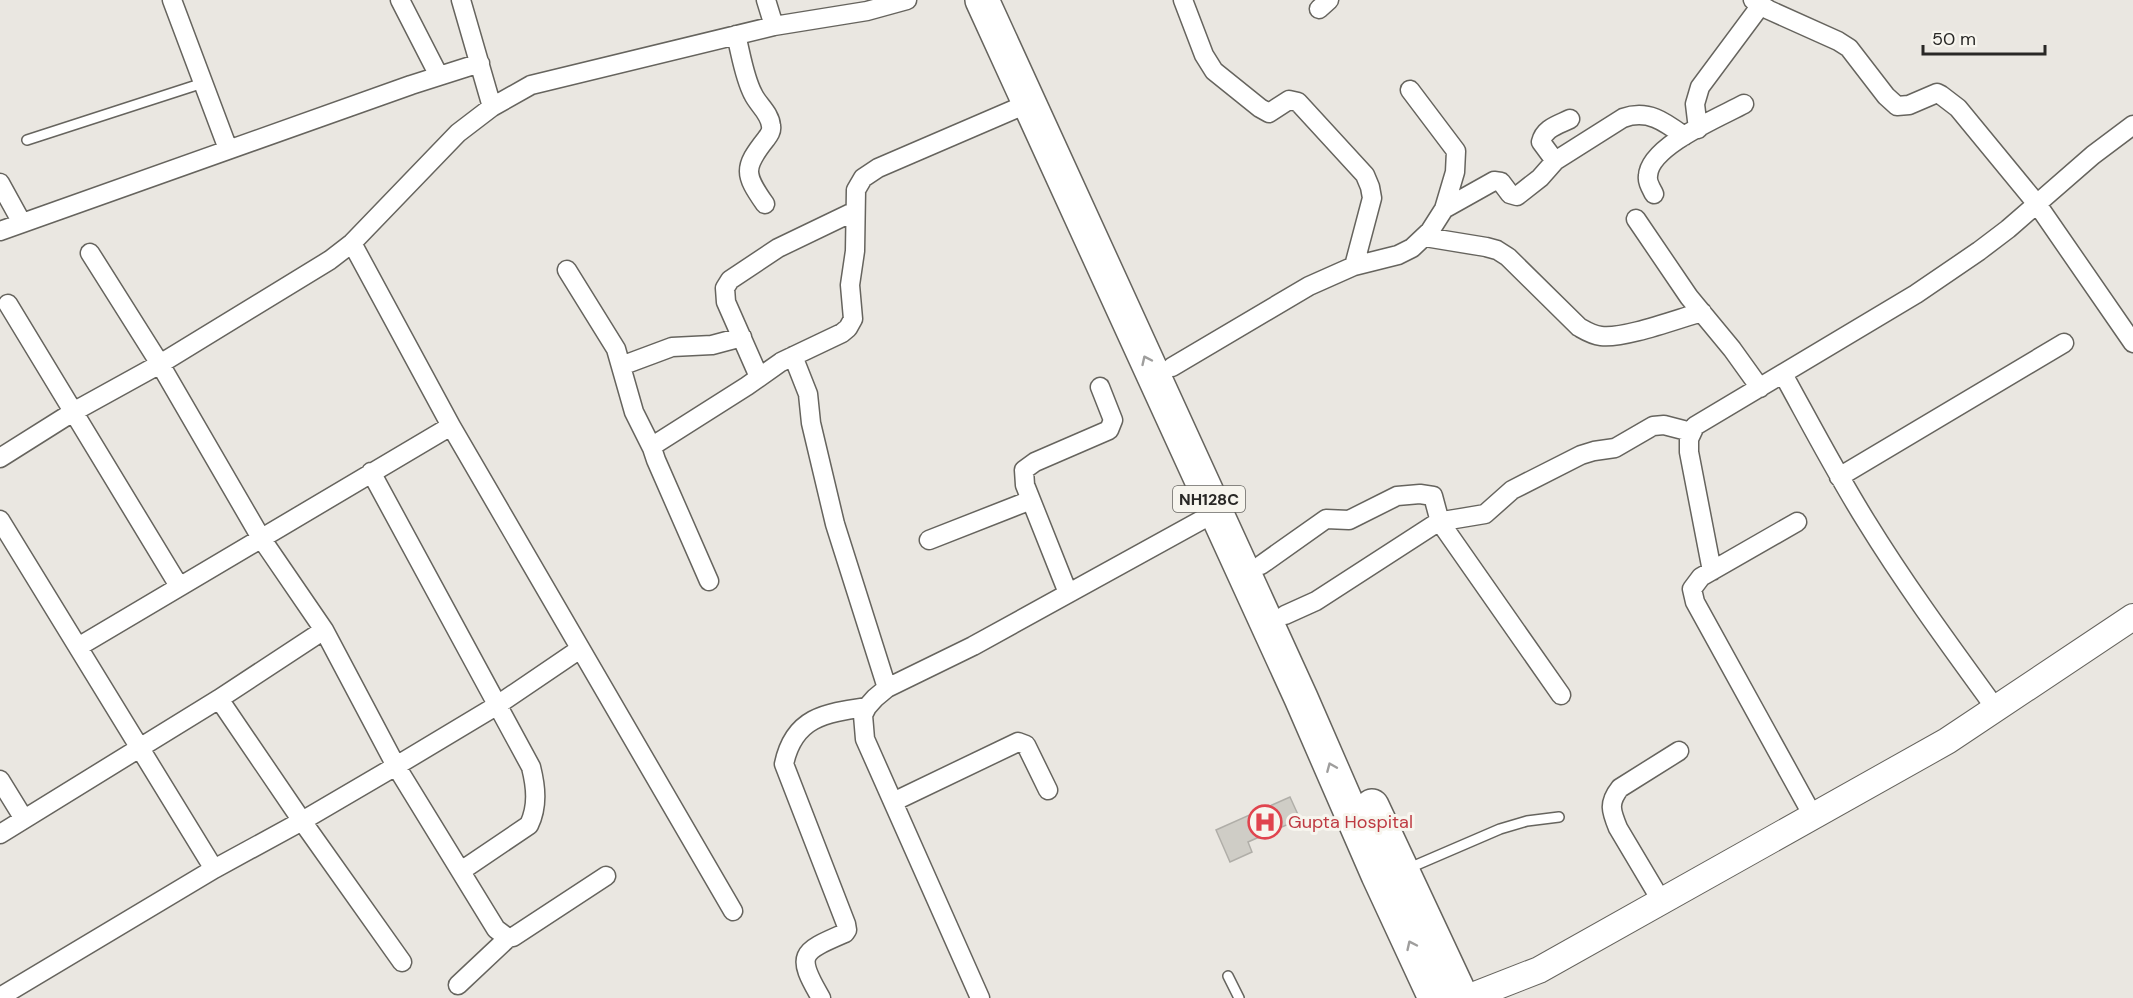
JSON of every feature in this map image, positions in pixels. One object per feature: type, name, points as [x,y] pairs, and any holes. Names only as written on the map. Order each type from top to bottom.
[{"type":"highway","name":"NH128C","points":[[982,0],[1301,698],[1378,875],[1454,997]]},
{"type":"highway","name":"NH128C","points":[[1003,0],[1402,871],[1454,997]]},
{"type":"street","points":[[172,0],[228,149]]},
{"type":"street","points":[[400,0],[440,76]]},
{"type":"street","points":[[461,0],[492,106]]},
{"type":"street","points":[[766,0],[774,26]]},
{"type":"street","points":[[0,458],[330,260],[352,243],[458,133],[492,106],[531,86],[774,26],[867,11],[906,0]]},
{"type":"street","points":[[1183,0],[1204,55],[1219,76],[1269,113],[1289,100],[1298,102],[1365,175],[1372,198],[1354,266]]},
{"type":"street","points":[[1691,133],[1700,87],[1757,2],[1849,48],[1886,96],[1897,106],[1910,105],[1937,93],[1958,108],[2037,204],[2133,343]]},
{"type":"street","points":[[736,35],[751,92],[768,115],[772,127],[755,153],[748,173],[751,185],[765,204]]},
{"type":"street","points":[[0,231],[228,149],[480,63]]},
{"type":"street","points":[[1172,367],[1280,301],[1354,266],[1398,255],[1412,248],[1425,237],[1443,209],[1455,172],[1456,151],[1410,90]]},
{"type":"street","points":[[652,448],[657,441],[759,377],[793,356],[842,333],[852,323],[850,285],[855,251],[858,183],[869,174],[1029,103]]},
{"type":"street","points":[[1654,194],[1647,178],[1649,169],[1662,150],[1744,104]]},
{"type":"street","points":[[1443,209],[1494,181],[1501,182],[1510,194],[1517,196],[1540,178],[1555,160],[1623,118],[1632,115],[1653,116],[1691,133]]},
{"type":"street","points":[[1555,160],[1541,139],[1548,130],[1570,119]]},
{"type":"street","points":[[1712,572],[1689,452],[1691,432],[1700,423],[1925,288],[1978,251],[2133,125]]},
{"type":"street","points":[[0,183],[22,223]]},
{"type":"street","points":[[759,377],[726,302],[725,288],[730,280],[787,243],[855,211]]},
{"type":"street","points":[[1636,219],[1670,271],[1760,388]]},
{"type":"street","points":[[1425,237],[1497,250],[1508,257],[1579,327],[1590,334],[1608,337],[1626,334],[1702,312]]},
{"type":"street","points":[[352,243],[451,426],[733,911]]},
{"type":"street","points":[[90,253],[160,364],[261,538],[324,630],[396,766],[496,929],[508,938]]},
{"type":"street","points":[[567,270],[613,343],[634,411],[709,581]]},
{"type":"street","points":[[8,304],[179,586]]},
{"type":"street","points":[[621,366],[672,347],[696,347],[742,337]]},
{"type":"street","points":[[1839,477],[2064,343]]},
{"type":"street","points":[[793,356],[808,394],[811,423],[835,524],[887,688]]},
{"type":"street","points":[[1783,374],[1839,477],[1902,578],[1996,709]]},
{"type":"street","points":[[1068,593],[1023,475],[1027,467],[1109,430],[1113,420],[1100,387]]},
{"type":"street","points":[[1285,615],[1316,601],[1440,522],[1485,514],[1512,490],[1581,455],[1616,448],[1653,426],[1664,425],[1691,432]]},
{"type":"street","points":[[78,647],[451,426]]},
{"type":"street","points":[[371,472],[531,767],[535,784],[534,815],[529,825],[461,871]]},
{"type":"street","points":[[1261,565],[1326,519],[1349,520],[1397,496],[1420,494],[1433,496],[1440,522],[1561,695]]},
{"type":"street","points":[[929,540],[1031,500]]},
{"type":"street","points":[[980,998],[864,739],[863,715],[867,707],[887,688],[973,646],[1216,512]]},
{"type":"street","points":[[0,520],[214,868]]},
{"type":"street","points":[[1797,522],[1701,577],[1692,589],[1695,602],[1814,816]]},
{"type":"street","points":[[1503,998],[1539,970],[1947,741],[2133,617]]},
{"type":"street","points":[[0,834],[219,699],[324,630]]},
{"type":"street","points":[[0,997],[214,868],[302,821],[496,706],[580,649]]},
{"type":"street","points":[[219,699],[402,962]]},
{"type":"street","points":[[820,998],[804,967],[805,958],[814,947],[847,930],[784,764],[792,739],[812,720],[834,712],[867,707]]},
{"type":"street","points":[[893,802],[1018,742],[1026,745],[1048,790]]},
{"type":"street","points":[[1662,902],[1618,828],[1611,805],[1613,797],[1620,788],[1679,751]]},
{"type":"street","points":[[0,780],[24,819]]},
{"type":"street","points":[[458,985],[508,938],[513,937],[606,876]]},
{"type":"street","points":[[1454,997],[1539,970]]},
{"type":"lane","points":[[27,140],[203,82]]},
{"type":"lane","points":[[1402,871],[1500,829],[1527,821],[1559,818]]},
{"type":"lane","points":[[1228,976],[1239,998]]},
{"type":"building","points":[[1290,797],[1300,819],[1248,842],[1252,852],[1230,862],[1216,830]]},
{"type":"place","name":"Gupta Hospital","points":[[1265,822]]}]
